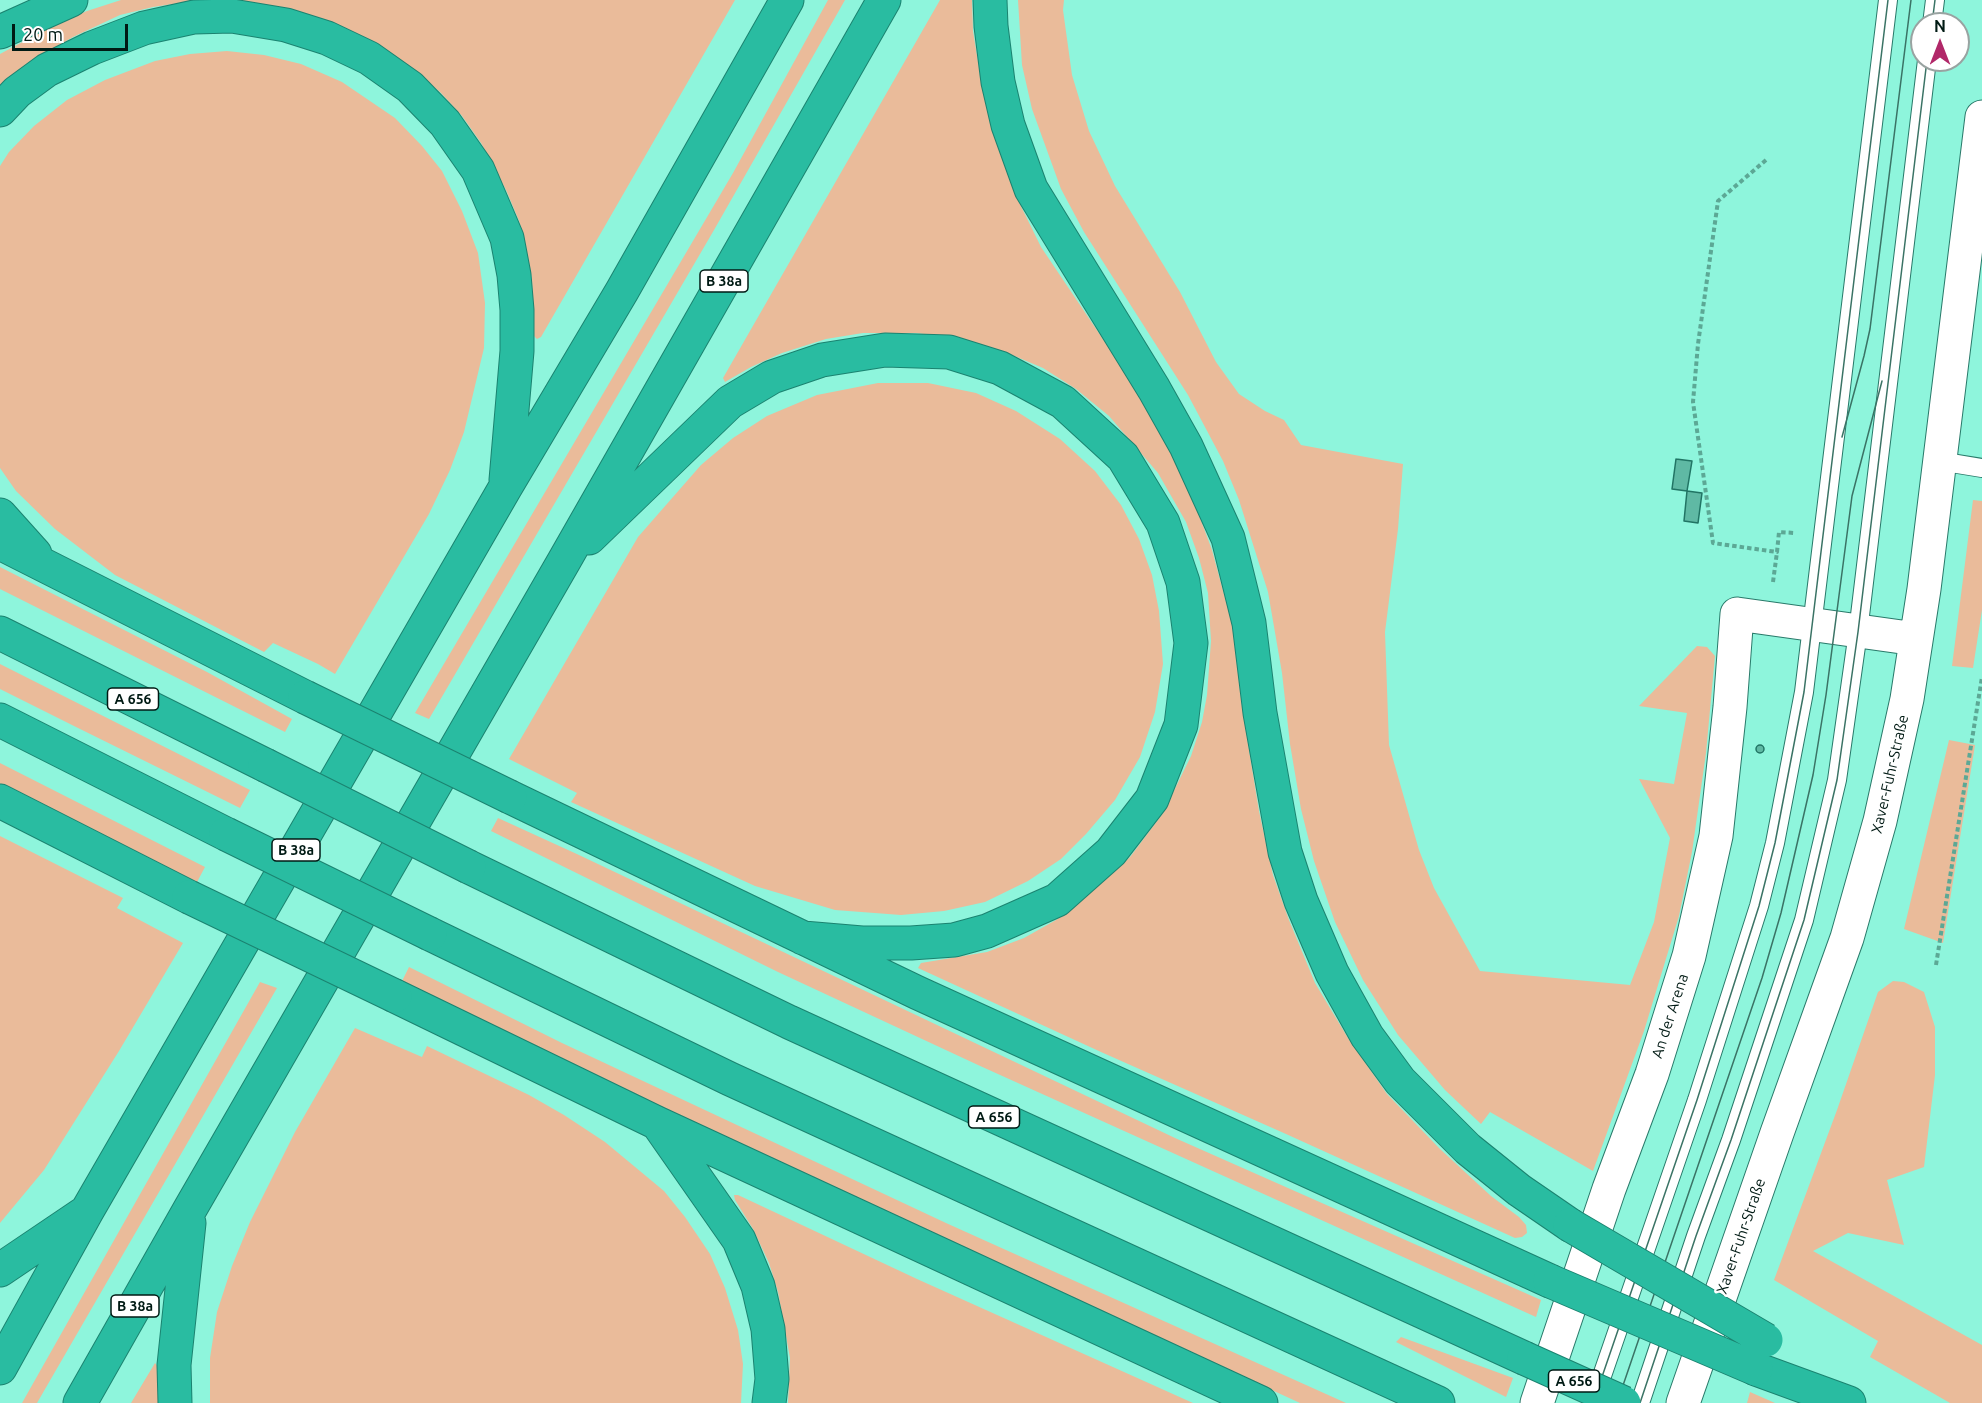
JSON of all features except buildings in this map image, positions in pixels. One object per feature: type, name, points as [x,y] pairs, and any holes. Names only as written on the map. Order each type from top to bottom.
[{"type":"highway","points":[[0,32],[71,0]]},
{"type":"highway","name":"B 38a","points":[[0,1368],[87,1211],[505,488],[622,291],[787,0]]},
{"type":"highway","name":"B 38a","points":[[80,1403],[884,0]]},
{"type":"highway","points":[[990,0],[998,82],[1008,124],[1031,189],[1154,389],[1186,446],[1228,538],[1249,623],[1260,712],[1285,852],[1301,901],[1332,973],[1367,1036],[1400,1081],[1468,1149],[1519,1190],[1761,1354],[1845,1401]]},
{"type":"highway","points":[[0,110],[17,93],[47,70],[92,48],[144,28],[194,17],[232,16],[286,25],[327,38],[369,58],[410,87],[445,123],[478,170],[507,238],[515,287],[517,351],[505,488]]},
{"type":"highway","points":[[564,561],[730,402],[772,376],[822,360],[885,350],[949,352],[1000,368],[1064,402],[1123,457],[1163,523],[1183,582],[1191,643],[1181,725],[1152,798],[1111,852],[1057,900],[987,931],[954,940],[910,944],[862,944],[803,938]]},
{"type":"highway","points":[[0,515],[48,569]]},
{"type":"highway","points":[[0,543],[305,697],[918,993],[1550,1281],[1761,1354]]},
{"type":"highway","name":"A 656","points":[[0,633],[469,867],[789,1022],[1624,1403]]},
{"type":"highway","points":[[0,720],[226,834],[730,1079],[1438,1403]]},
{"type":"highway","points":[[0,801],[189,897],[657,1123],[1261,1403]]},
{"type":"highway","points":[[657,1123],[739,1240],[758,1286],[768,1329],[772,1380],[769,1403]]},
{"type":"highway","points":[[175,1403],[174,1365],[190,1209]]},
{"type":"highway","points":[[0,1270],[87,1211]]},
{"type":"street","name":"Xaver-Fuhr-Straße","points":[[1683,1403],[1847,938],[1880,821],[1907,699],[1916,639],[1982,117]]},
{"type":"street","name":"An der Arena","points":[[1537,1403],[1609,1189],[1652,1074],[1689,956],[1716,836],[1737,614],[1812,625]]},
{"type":"street","points":[[1812,625],[1916,639]]},
{"type":"lane","points":[[1593,1403],[1697,1100],[1759,906],[1775,843],[1804,692],[1888,0]]},
{"type":"lane","points":[[1640,1403],[1804,920],[1837,780],[1858,632],[1927,72]]},
{"type":"lane","points":[[1940,461],[1982,468]]},
{"type":"path","points":[[1766,160],[1718,201],[1698,345],[1693,402],[1700,463],[1713,543],[1777,552],[1779,532],[1807,534],[1822,539]]},
{"type":"path","points":[[1936,965],[1982,677]]},
{"type":"shaded area","points":[[121,0],[735,0],[541,337],[537,339],[534,336],[532,279],[526,248],[519,221],[506,190],[481,143],[462,116],[440,92],[414,71],[193,1],[120,15],[73,37],[31,62],[0,86],[0,54],[52,26]]},
{"type":"shaded area","points":[[828,0],[845,0],[429,719],[415,713],[733,173]]},
{"type":"shaded area","points":[[940,0],[972,0],[973,31],[980,74],[1002,157],[1016,196],[1041,247],[1115,357],[1162,434],[1196,507],[1212,550],[1232,624],[1242,707],[1259,811],[1273,875],[1315,983],[1348,1038],[1387,1094],[1440,1149],[1491,1196],[1519,1217],[1526,1225],[1527,1233],[1522,1237],[1515,1238],[918,968],[921,963],[987,952],[1024,938],[1056,920],[1130,857],[1163,813],[1191,756],[1202,722],[1207,695],[1211,641],[1208,593],[1199,558],[1186,522],[1158,473],[1109,416],[1076,389],[1043,368],[1005,352],[960,338],[915,333],[863,333],[826,339],[782,353],[725,382],[723,378]]},
{"type":"shaded area","points":[[1018,0],[1064,0],[1063,10],[1072,75],[1089,131],[1115,186],[1180,292],[1216,362],[1239,394],[1284,420],[1301,445],[1403,464],[1398,529],[1385,632],[1389,745],[1419,850],[1434,888],[1480,971],[1630,985],[1654,922],[1670,838],[1639,779],[1674,784],[1687,713],[1639,706],[1697,646],[1707,647],[1715,656],[1706,753],[1692,852],[1679,916],[1644,1031],[1593,1171],[1490,1112],[1481,1124],[1445,1090],[1398,1035],[1363,980],[1335,922],[1314,861],[1301,809],[1268,592],[1239,500],[1223,461],[1188,395],[1084,232],[1061,189],[1032,109],[1022,65]]},
{"type":"shaded area","points":[[227,51],[264,55],[301,64],[342,82],[395,118],[442,171],[462,211],[478,253],[485,303],[484,348],[464,432],[450,470],[429,514],[335,674],[273,643],[264,652],[115,575],[55,529],[16,491],[0,468],[0,166],[9,152],[34,126],[67,100],[105,80],[155,61],[190,54]]},
{"type":"shaded area","points":[[878,383],[928,383],[976,393],[1016,411],[1060,439],[1095,471],[1121,505],[1139,539],[1152,575],[1159,611],[1163,664],[1155,712],[1140,757],[1115,800],[1061,859],[1028,881],[985,902],[944,911],[901,915],[835,910],[755,886],[571,802],[577,793],[509,759],[638,537],[701,465],[733,438],[767,416],[817,395]]},
{"type":"shaded area","points":[[1973,500],[1982,501],[1982,610],[1973,668],[1952,666]]},
{"type":"shaded area","points":[[0,567],[207,672],[292,719],[285,732],[0,589]]},
{"type":"shaded area","points":[[0,664],[250,790],[240,808],[0,689]]},
{"type":"shaded area","points":[[1949,740],[1975,745],[1943,943],[1904,929]]},
{"type":"shaded area","points":[[0,763],[205,867],[196,884],[0,787]]},
{"type":"shaded area","points":[[498,818],[1175,1138],[1541,1300],[1536,1317],[778,972],[491,831]]},
{"type":"shaded area","points":[[0,836],[123,898],[117,908],[183,943],[119,1051],[44,1170],[0,1223]]},
{"type":"shaded area","points":[[409,967],[562,1043],[946,1223],[1346,1403],[1300,1403],[669,1113],[402,981]]},
{"type":"shaded area","points":[[1893,981],[1904,982],[1924,992],[1935,1027],[1935,1075],[1924,1167],[1887,1180],[1904,1245],[1848,1233],[1813,1251],[1982,1345],[1982,1403],[1950,1403],[1870,1357],[1878,1341],[1774,1280],[1878,992]]},
{"type":"shaded area","points":[[260,982],[277,988],[37,1403],[22,1403]]},
{"type":"shaded area","points":[[355,1028],[422,1057],[427,1046],[529,1095],[605,1142],[664,1191],[710,1254],[725,1288],[738,1330],[743,1364],[741,1403],[210,1403],[210,1358],[217,1312],[232,1266],[250,1222],[295,1132]]},
{"type":"shaded area","points":[[734,1195],[1193,1403],[788,1403],[790,1358],[778,1292],[769,1263]]},
{"type":"shaded area","points":[[1401,1337],[1513,1378],[1506,1397],[1396,1342]]},
{"type":"shaded area","points":[[155,1363],[158,1367],[159,1403],[131,1403]]},
{"type":"shaded area","points":[[1750,1392],[1775,1403],[1747,1403]]},
{"type":"tram line","points":[[1593,1403],[1697,1100],[1759,906],[1775,843],[1804,692],[1888,0]]},
{"type":"tram line","points":[[1842,437],[1870,329],[1911,0]]},
{"type":"tram line","points":[[1934,12],[1935,0]]},
{"type":"tram line","points":[[1640,1403],[1804,920],[1837,780],[1858,632],[1926,72]]},
{"type":"tram line","points":[[1617,1403],[1762,978],[1781,913],[1813,775],[1852,496],[1882,381]]}]
